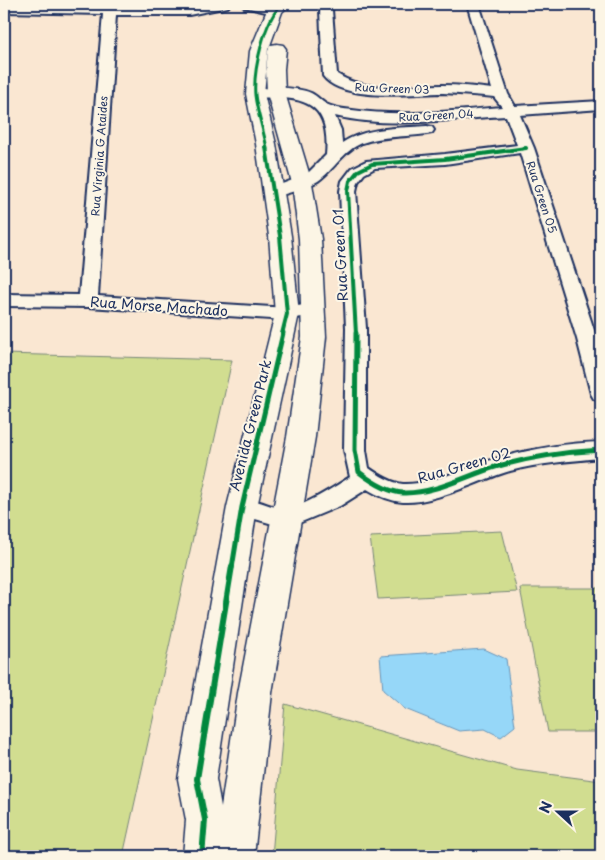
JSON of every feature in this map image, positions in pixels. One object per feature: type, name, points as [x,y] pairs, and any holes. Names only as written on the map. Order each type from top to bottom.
[{"type":"street","points":[[4,8],[189,11],[224,4]]},
{"type":"street","points":[[248,4],[286,6]]},
{"type":"street","name":"Rua Green 03","points":[[330,4],[326,10],[330,76],[337,83],[364,89],[444,90],[501,94]]},
{"type":"street","name":"Rua Green 05","points":[[473,4],[501,94],[513,116],[526,148],[587,339],[601,394]]},
{"type":"street","name":"Avenida Green Park","points":[[202,856],[205,820],[197,779],[242,507],[287,314],[280,236],[266,144],[265,94],[259,51],[286,6]]},
{"type":"street","name":"Rua Virginia G Ataides","points":[[88,301],[110,11]]},
{"type":"street","name":"Avenida Green Park","points":[[234,856],[255,693],[301,437],[314,337],[310,239],[302,183],[265,94]]},
{"type":"street","name":"Rua Green 04","points":[[265,94],[304,96],[321,106],[366,116],[406,118],[601,115]]},
{"type":"street","name":"Rua Green 04","points":[[272,193],[312,178],[334,156],[356,140],[513,116],[601,105]]},
{"type":"street","points":[[321,106],[334,126],[336,136],[334,156]]},
{"type":"street","points":[[382,117],[382,135]]},
{"type":"street","name":"Rua Green 01","points":[[366,478],[359,472],[355,450],[356,328],[348,191],[350,181],[358,171],[372,164],[444,159],[526,148]]},
{"type":"street","name":"Rua Morse Machado","points":[[4,300],[88,301],[287,314],[314,309]]},
{"type":"street","name":"Rua Green 02","points":[[366,478],[376,485],[403,493],[429,489],[497,466],[561,452],[601,450]]},
{"type":"street","points":[[242,507],[286,519],[332,500],[366,478]]},
{"type":"green space","points":[[4,354],[232,360],[123,856],[4,856]]},
{"type":"green space","points":[[502,531],[517,592],[378,599],[370,537]]},
{"type":"green space","points":[[520,588],[601,588],[601,732],[548,732]]},
{"type":"green space","points":[[285,704],[517,770],[601,781],[601,856],[272,856]]},
{"type":"water","points":[[484,649],[506,659],[515,726],[501,737],[485,729],[459,731],[405,709],[383,690],[380,656]]},
{"type":"cycle path","points":[[202,856],[205,820],[197,779],[242,507],[287,314],[280,236],[266,144],[255,94],[259,51],[275,10],[282,4]]},
{"type":"cycle path","points":[[526,148],[445,159],[372,164],[358,171],[350,181],[348,191],[356,328],[355,450],[359,472],[374,483],[403,493],[437,487],[486,470],[535,457],[601,450]]}]
